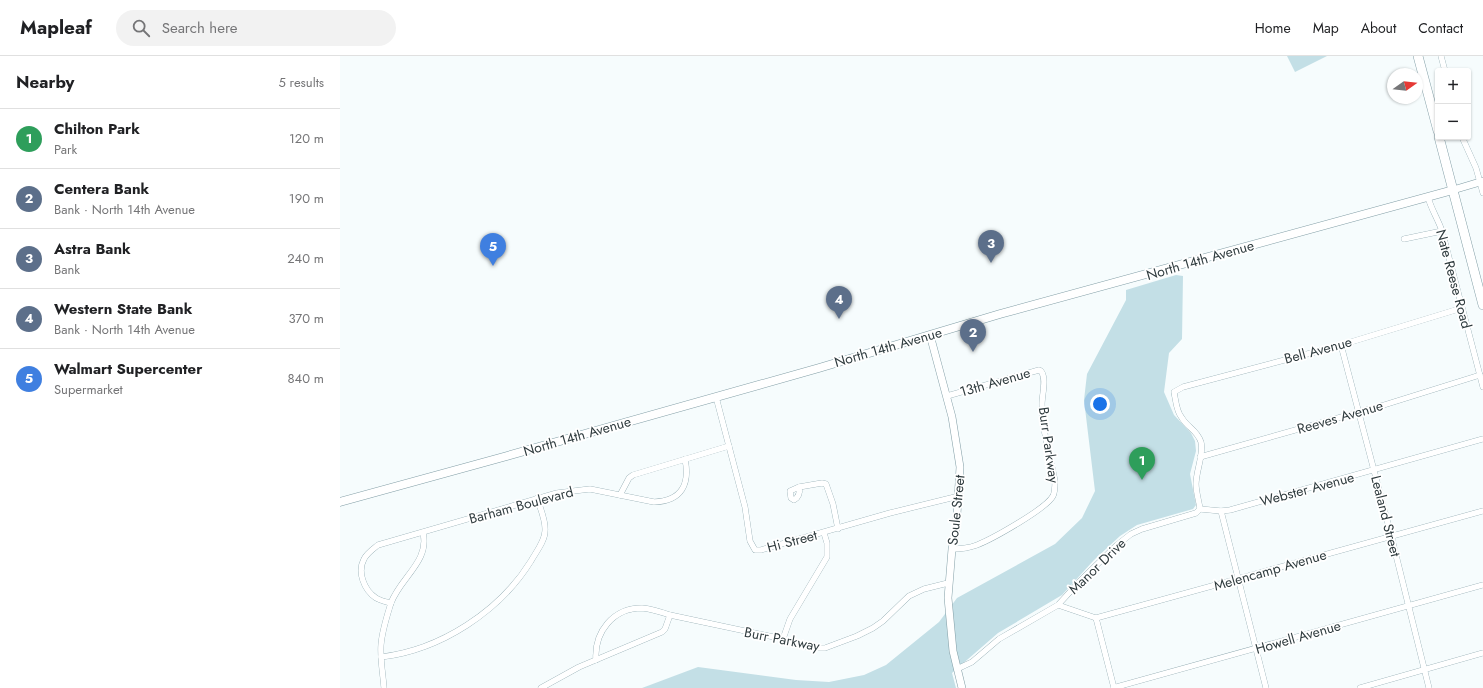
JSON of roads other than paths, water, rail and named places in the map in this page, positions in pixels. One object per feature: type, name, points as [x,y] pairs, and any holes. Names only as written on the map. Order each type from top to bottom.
[{"type":"highway","points":[[1418,56],[1435,121]]},
{"type":"highway","points":[[1441,140],[1483,305]]},
{"type":"main road","name":"North 14th Avenue","points":[[340,502],[507,456],[1000,314],[1453,190]]},
{"type":"street","points":[[1441,56],[1444,68]]},
{"type":"street","points":[[1463,140],[1482,182],[1483,193]]},
{"type":"street","name":"North 14th Avenue","points":[[1453,190],[1482,182]]},
{"type":"street","name":"Nate Reese Road","points":[[1428,197],[1430,208],[1442,231],[1483,387]]},
{"type":"street","points":[[1404,239],[1442,231]]},
{"type":"street","name":"Bell Avenue","points":[[1200,456],[1202,452],[1201,444],[1197,433],[1182,419],[1177,409],[1174,392],[1183,387],[1341,345],[1462,308]]},
{"type":"street","name":"Soule Street","points":[[930,335],[947,396],[960,467],[956,530],[948,583],[950,627],[953,651],[962,688]]},
{"type":"street","name":"Lealand Street","points":[[1341,345],[1391,535],[1429,688]]},
{"type":"street","name":"13th Avenue","points":[[947,396],[1039,370],[1043,372]]},
{"type":"street","name":"Burr Parkway","points":[[952,549],[975,546],[996,536],[1036,511],[1053,497],[1055,481],[1043,418],[1043,372]]},
{"type":"street","name":"Reeves Avenue","points":[[1200,456],[1359,412],[1480,375]]},
{"type":"street","name":"Hi Street","points":[[716,396],[745,507],[750,541],[755,550],[761,550],[890,513],[959,496]]},
{"type":"street","name":"Webster Avenue","points":[[1200,509],[1221,511],[1230,510],[1483,439]]},
{"type":"street","points":[[620,495],[629,478],[633,475],[729,446]]},
{"type":"street","points":[[1200,456],[1196,486],[1200,509]]},
{"type":"street","name":"Barham Boulevard","points":[[391,603],[377,598],[365,586],[361,576],[364,559],[378,546],[557,493],[590,489],[654,502],[670,500],[677,496],[683,488],[687,470],[685,459]]},
{"type":"street","points":[[799,487],[822,482],[826,484],[833,504],[838,529]]},
{"type":"street","points":[[381,657],[414,650],[445,637],[486,611],[502,597],[529,563],[544,537],[545,525],[537,498]]},
{"type":"street","name":"Manor Drive","points":[[957,669],[972,662],[999,639],[1058,605],[1117,545],[1131,534],[1142,529],[1196,513],[1200,509]]},
{"type":"street","points":[[1221,511],[1266,688]]},
{"type":"street","name":"Melencamp Avenue","points":[[1096,618],[1391,535],[1483,511]]},
{"type":"street","points":[[384,688],[381,657],[382,637],[391,603],[423,553],[425,541],[423,533]]},
{"type":"street","points":[[782,639],[790,619],[827,557],[827,543],[824,533]]},
{"type":"street","name":"Burr Parkway","points":[[596,660],[596,648],[600,633],[608,622],[630,610],[642,608],[658,611],[670,615],[782,639],[808,647],[825,648],[857,636],[873,628],[883,621],[909,596],[924,589],[948,583]]},
{"type":"street","name":"Howell Avenue","points":[[1114,688],[1483,585]]},
{"type":"street","points":[[1058,605],[1096,618],[1114,688]]},
{"type":"street","points":[[542,688],[567,673],[662,632],[665,630],[670,615]]},
{"type":"street","points":[[1360,688],[1483,653]]},
{"type":"place","name":"Astra Bank","points":[[991,263]]},
{"type":"place","name":"Walmart Supercenter","points":[[493,266]]},
{"type":"place","name":"Western State Bank","points":[[839,319]]},
{"type":"place","name":"Centera Bank","points":[[973,352]]},
{"type":"place","name":"Chilton Park","points":[[1142,480]]}]
